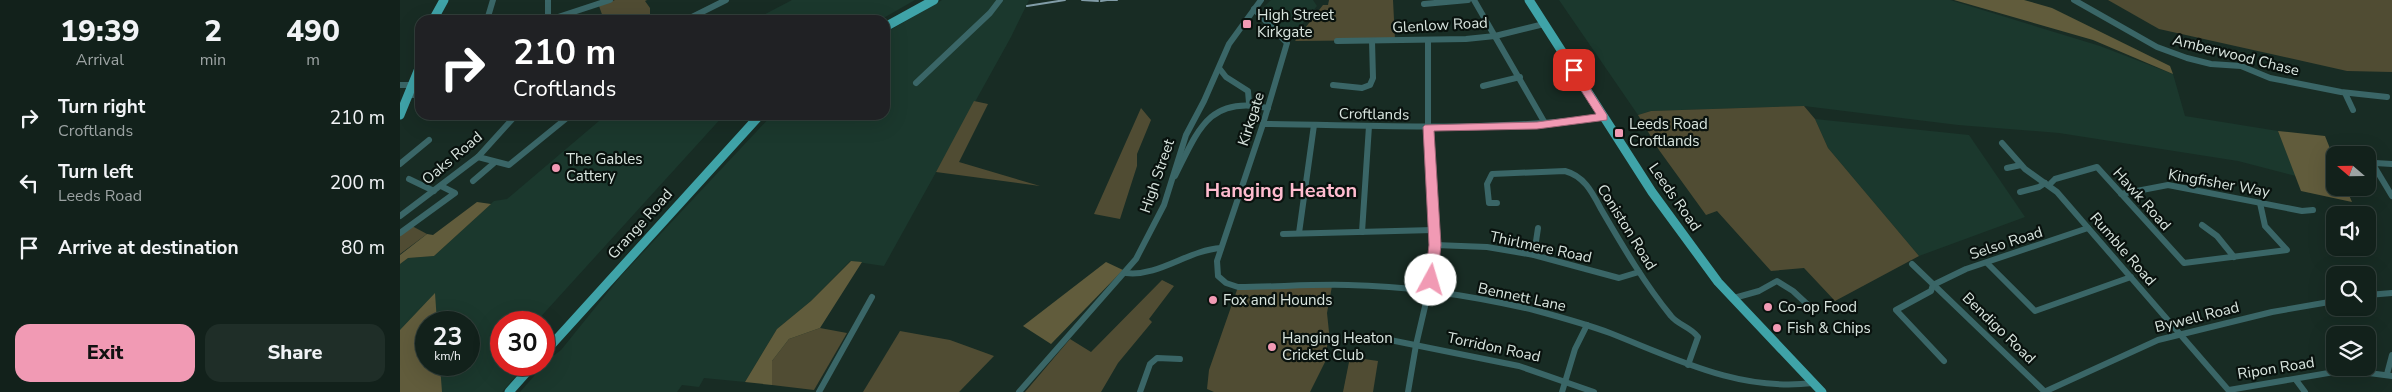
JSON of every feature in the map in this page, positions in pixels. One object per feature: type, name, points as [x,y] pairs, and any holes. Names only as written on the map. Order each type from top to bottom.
[{"type":"main road","points":[[436,15],[444,0]]},
{"type":"main road","points":[[890,25],[934,0]]},
{"type":"main road","name":"Leeds Road","points":[[1528,0],[1652,192],[1718,282],[1822,392]]},
{"type":"main road","points":[[400,115],[415,77]]},
{"type":"main road","name":"Grange Road","points":[[555,341],[755,120]]},
{"type":"main road","points":[[509,392],[523,376]]},
{"type":"street","points":[[488,15],[492,0]]},
{"type":"street","points":[[548,0],[548,15]]},
{"type":"street","points":[[566,15],[610,0]]},
{"type":"street","points":[[696,15],[726,0]]},
{"type":"street","points":[[916,83],[990,13],[1000,0]]},
{"type":"street","name":"High Street","points":[[1019,392],[1126,273],[1155,225],[1186,135],[1204,101],[1229,44],[1261,0]]},
{"type":"street","points":[[1424,4],[1468,0]]},
{"type":"street","points":[[1474,0],[1546,125]]},
{"type":"street","name":"Amberwood Chase","points":[[2074,0],[2163,50],[2201,62],[2240,66],[2270,78],[2345,93],[2387,97]]},
{"type":"street","name":"Kirkgate","points":[[1218,276],[1218,261],[1221,248],[1263,124],[1287,43],[1254,9]]},
{"type":"street","name":"Glenlow Road","points":[[1337,41],[1428,40],[1495,36],[1544,24]]},
{"type":"street","points":[[1408,392],[1416,345],[1429,293],[1435,245],[1428,127],[1428,40]]},
{"type":"street","points":[[1334,85],[1362,88],[1370,85],[1374,78],[1372,41]]},
{"type":"street","points":[[1218,68],[1226,77],[1248,91],[1249,103]]},
{"type":"street","points":[[1483,86],[1520,77]]},
{"type":"street","points":[[400,85],[411,85]]},
{"type":"street","points":[[2345,93],[2353,110]]},
{"type":"street","points":[[407,94],[415,95]]},
{"type":"street","points":[[1170,186],[1208,118],[1224,106],[1249,103],[1268,108]]},
{"type":"street","name":"Croftlands","points":[[1263,124],[1428,127],[1546,125],[1603,117]]},
{"type":"street","name":"Oaks Road","points":[[400,216],[478,157],[511,120]]},
{"type":"street","points":[[478,157],[494,163],[509,165],[564,120]]},
{"type":"street","points":[[1299,233],[1314,124]]},
{"type":"street","points":[[1362,232],[1369,126]]},
{"type":"street","points":[[400,164],[429,140]]},
{"type":"street","name":"Rumble Road","points":[[2002,143],[2021,165],[2037,179],[2047,184],[2088,228],[2230,391]]},
{"type":"street","points":[[473,180],[494,163]]},
{"type":"street","points":[[2392,164],[2376,163],[2374,166],[2392,196]]},
{"type":"street","points":[[2006,168],[2021,165]]},
{"type":"street","name":"Hawk Road","points":[[2047,184],[2054,179],[2097,167],[2184,263],[2234,257]]},
{"type":"street","name":"Coniston Road","points":[[1497,203],[1489,203],[1487,184],[1492,174],[1565,171],[1576,174],[1589,188],[1639,272],[1672,318],[1679,324],[1694,330],[1698,337],[1688,365]]},
{"type":"street","points":[[409,179],[434,191]]},
{"type":"street","points":[[2020,192],[2047,184]]},
{"type":"street","name":"Kingfisher Way","points":[[2121,194],[2168,185],[2302,211],[2313,210]]},
{"type":"street","points":[[400,233],[455,193],[441,186]]},
{"type":"street","points":[[2202,224],[2217,236],[2234,257],[2287,250],[2265,226],[2260,203]]},
{"type":"street","points":[[1534,255],[1538,228]]},
{"type":"street","name":"Selso Road","points":[[1944,361],[1896,310],[1930,291],[1933,285],[1966,270],[2088,228]]},
{"type":"street","points":[[1284,234],[1433,230]]},
{"type":"street","name":"Thirlmere Road","points":[[1435,245],[1487,247],[1534,255],[1620,278],[1639,272]]},
{"type":"street","points":[[1126,273],[1134,275],[1146,273],[1197,250],[1210,247],[1221,248]]},
{"type":"street","points":[[1987,263],[2035,311],[2131,277]]},
{"type":"street","name":"Bendigo Road","points":[[1912,264],[2045,392]]},
{"type":"street","name":"Bennett Lane","points":[[1218,276],[1226,283],[1238,287],[1359,285],[1429,293],[1522,308],[1587,325],[1731,382],[1764,390],[1800,388],[1813,383]]},
{"type":"street","points":[[1734,298],[1759,291],[1777,281],[1793,291],[1806,304]]},
{"type":"street","points":[[2376,295],[2392,292]]},
{"type":"street","points":[[819,392],[872,297]]},
{"type":"street","name":"Bywell Road","points":[[2045,392],[2158,340],[2272,312],[2326,303]]},
{"type":"street","points":[[1562,392],[1575,349],[1587,325]]},
{"type":"street","name":"Torridon Road","points":[[1390,340],[1531,368],[1566,379],[1594,392]]},
{"type":"street","name":"Ripon Road","points":[[2230,391],[2346,370],[2389,375],[2392,354]]},
{"type":"street","points":[[1140,392],[1150,364],[1156,358],[1180,359]]},
{"type":"street","points":[[2296,380],[2305,392]]},
{"type":"shaded area","points":[[615,0],[647,0],[645,1],[650,8],[650,15],[602,15],[599,6]]},
{"type":"shaded area","points":[[792,0],[915,0],[889,15],[764,15]]},
{"type":"shaded area","points":[[942,0],[1029,0],[1011,37],[884,266],[850,261],[811,301],[777,329],[745,382],[704,378],[699,387],[682,385],[677,392],[520,392],[534,376],[555,376],[555,354],[561,350],[620,277],[767,120],[890,120],[890,30]]},
{"type":"shaded area","points":[[1271,0],[1313,0],[1317,6],[1291,38],[1271,23],[1263,8]]},
{"type":"shaded area","points":[[1329,0],[1393,0],[1395,40],[1295,41],[1323,5],[1328,5]]},
{"type":"shaded area","points":[[1559,0],[1950,0],[2100,46],[2173,74],[2185,116],[2278,131],[2296,176],[2238,161],[2059,133],[1958,125],[1804,106],[1651,111],[1638,115]]},
{"type":"shaded area","points":[[1954,0],[2024,0],[2052,8],[2170,66],[2173,74],[2093,40]]},
{"type":"shaded area","points":[[2108,0],[2392,0],[2392,72],[2347,71],[2159,29]]},
{"type":"shaded area","points":[[974,101],[988,104],[959,162],[1040,186],[936,172]]},
{"type":"shaded area","points":[[1804,106],[1815,119],[1828,148],[1919,256],[1835,301],[1804,268],[1771,271],[1717,211],[1706,215],[1659,150],[1638,115],[1651,111]]},
{"type":"shaded area","points":[[1141,108],[1151,120],[1137,154],[1137,166],[1120,219],[1094,214]]},
{"type":"shaded area","points":[[1815,119],[1969,135],[2025,217],[1919,256],[1828,148]]},
{"type":"shaded area","points":[[600,120],[719,120],[546,311],[490,311],[490,376],[516,376],[502,392],[400,392],[400,264],[408,258],[434,256],[494,201],[507,199]]},
{"type":"shaded area","points":[[2278,131],[2325,136],[2329,146],[2326,146],[2326,196],[2349,196],[2352,202],[2301,191]]},
{"type":"shaded area","points":[[477,202],[491,204],[434,256],[408,258],[400,264],[400,255],[427,234],[433,235]]},
{"type":"shaded area","points":[[412,226],[427,234],[400,254],[400,235]]},
{"type":"shaded area","points":[[851,261],[862,262],[820,328],[789,339],[772,361],[772,385],[745,382],[777,329],[811,301]]},
{"type":"shaded area","points":[[1106,262],[1123,270],[1051,344],[1023,326]]},
{"type":"shaded area","points":[[1162,280],[1174,286],[1149,319],[1152,322],[1118,363],[1101,392],[1025,392],[1070,339],[1091,352]]},
{"type":"shaded area","name":"Hanging Heaton Cricket Club","points":[[1332,286],[1327,313],[1329,332],[1325,362],[1310,392],[1214,392],[1207,389],[1209,370],[1238,287]]},
{"type":"shaded area","points":[[435,293],[436,311],[418,311]]},
{"type":"shaded area","points":[[415,314],[415,376],[441,376],[442,392],[400,392],[400,330]]},
{"type":"shaded area","points":[[820,328],[847,333],[814,390],[772,385],[772,361],[789,339]]},
{"type":"shaded area","points":[[900,331],[950,340],[994,356],[959,392],[863,392]]},
{"type":"shaded area","points":[[1350,357],[1378,361],[1373,392],[1343,392]]},
{"type":"waterway","points":[[1027,6],[1065,0]]},
{"type":"waterway","points":[[1082,0],[1098,1]]},
{"type":"waterway","points":[[1101,1],[1117,0]]},
{"type":"place","name":"High Street Kirkgate","points":[[1247,24]]},
{"type":"place","name":"Leeds Road Croftlands","points":[[1619,133]]},
{"type":"place","name":"The Gables Cattery","points":[[556,168]]},
{"type":"place","name":"Fox and Hounds","points":[[1213,300]]},
{"type":"place","name":"Co-op Food","points":[[1768,307]]},
{"type":"place","name":"Fish & Chips","points":[[1777,328]]},
{"type":"place","name":"Hanging Heaton Cricket Club","points":[[1272,347]]},
{"type":"district","name":"Hanging Heaton","points":[[1281,190]]},
{"type":"route","points":[[1431,280],[1434,268],[1435,245],[1428,127],[1537,126],[1603,117],[1574,70]]}]
